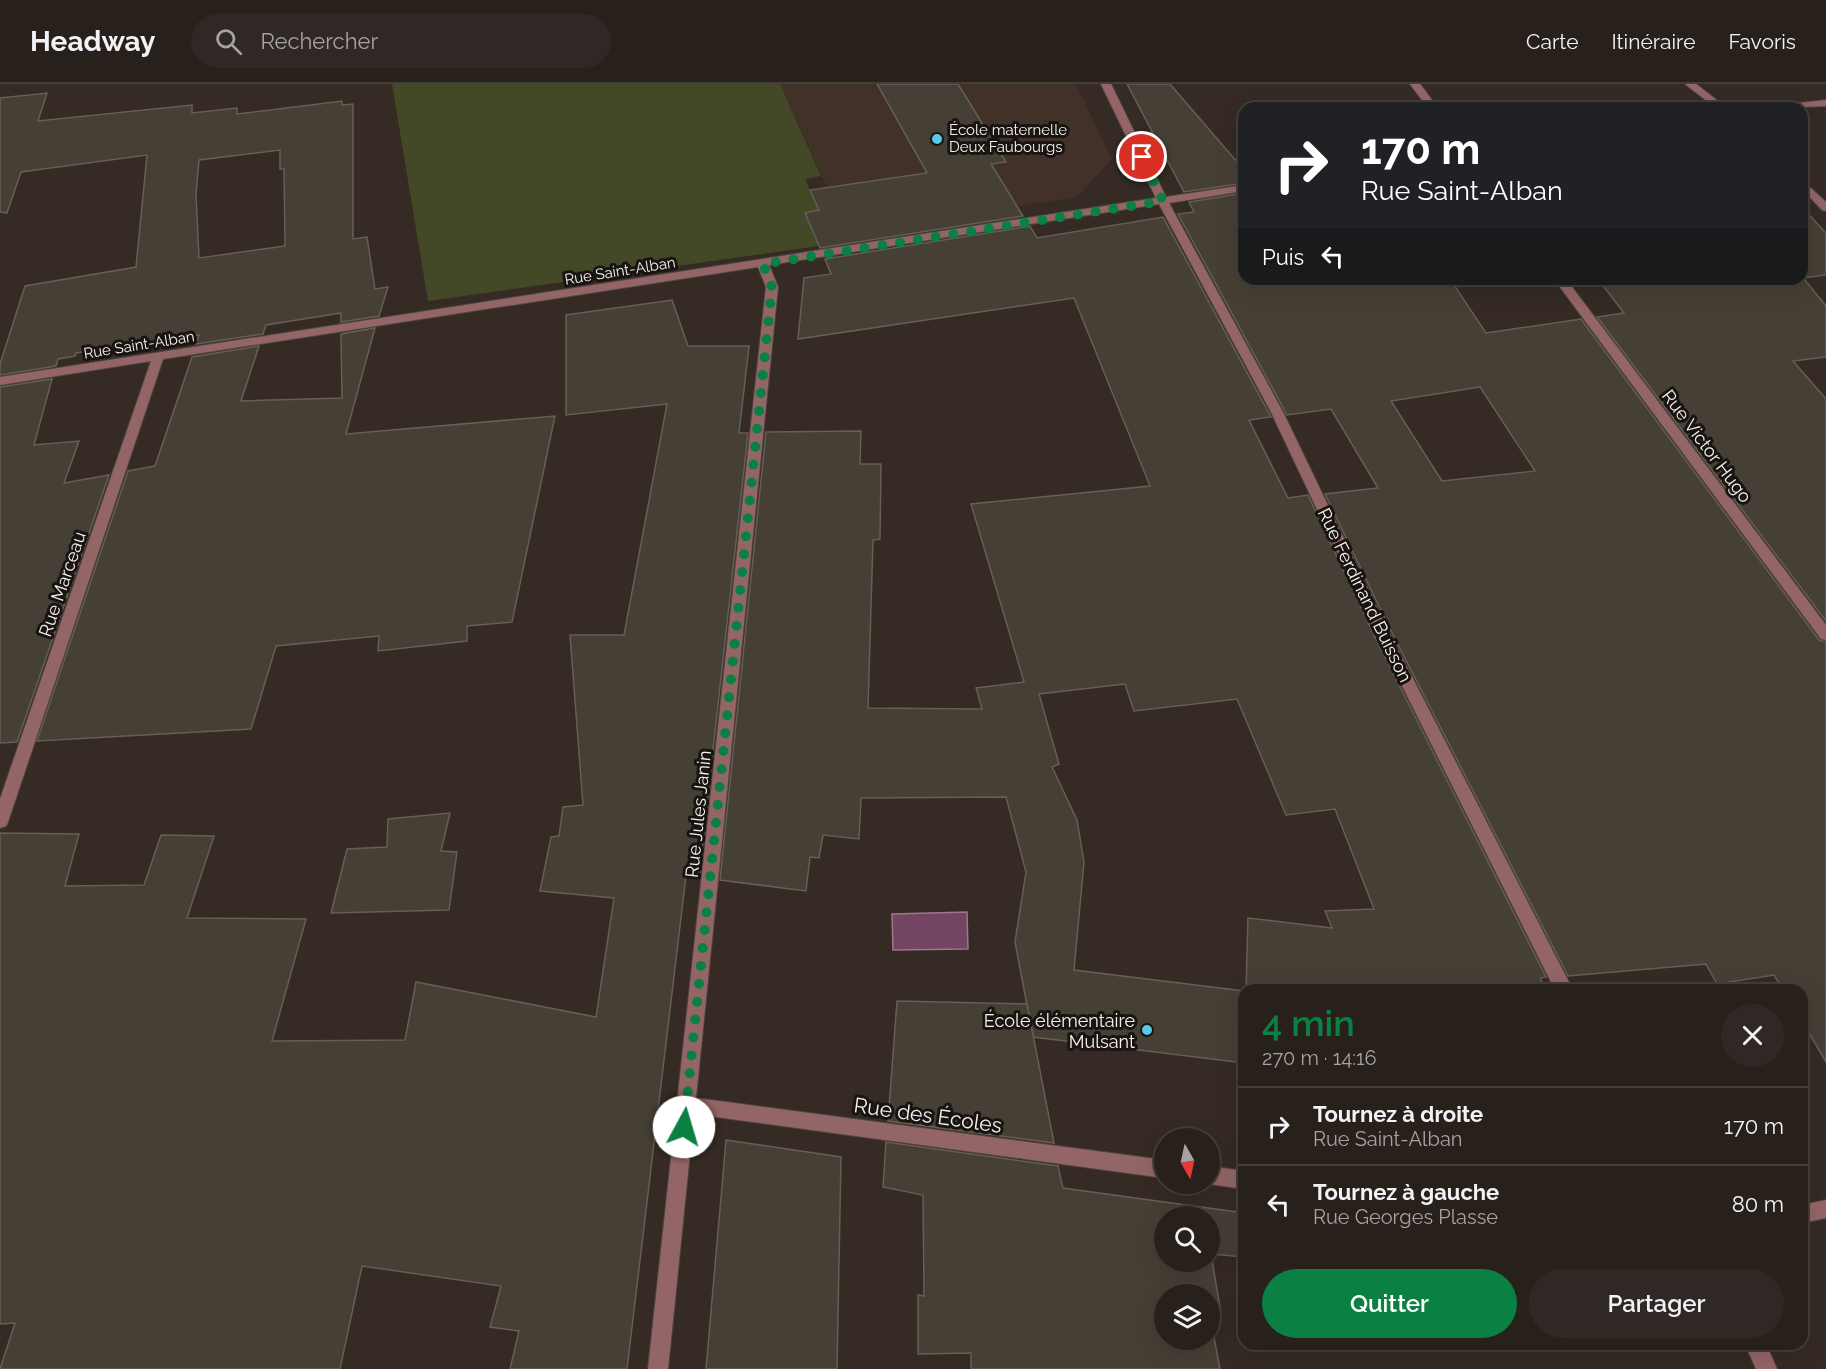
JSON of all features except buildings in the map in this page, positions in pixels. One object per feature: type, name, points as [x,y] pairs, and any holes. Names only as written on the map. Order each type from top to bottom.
[{"type":"street","name":"Rue Ferdinand Buisson","points":[[1106,84],[1163,201],[1277,412],[1381,630],[1561,984]]},
{"type":"street","points":[[1415,84],[1428,102]]},
{"type":"street","points":[[1690,84],[1714,102]]},
{"type":"street","points":[[1808,105],[1826,103]]},
{"type":"street","name":"Rue Saint-Alban","points":[[0,381],[1238,189]]},
{"type":"street","points":[[1808,189],[1826,208]]},
{"type":"street","name":"Rue Jules Janin","points":[[658,1369],[771,299],[772,287],[763,264]]},
{"type":"street","name":"Rue Victor Hugo","points":[[1564,285],[1826,635]]},
{"type":"street","name":"Rue Marceau","points":[[0,822],[158,357]]},
{"type":"street","name":"Rue des Écoles","points":[[687,1105],[1154,1168]]},
{"type":"street","points":[[1220,1177],[1238,1179]]},
{"type":"street","points":[[1808,1213],[1826,1209]]},
{"type":"street","points":[[1758,1350],[1767,1369]]},
{"type":"shaded area","points":[[780,84],[1076,84],[1112,159],[1077,197],[848,233]]},
{"type":"shaded area","points":[[967,912],[968,949],[893,950],[892,914]]},
{"type":"green space","points":[[392,84],[780,84],[821,176],[805,179],[817,206],[826,204],[828,209],[805,213],[819,246],[428,301]]},
{"type":"place","name":"École maternelle Deux Faubourgs","points":[[937,139]]},
{"type":"place","name":"École élémentaire Mulsant","points":[[1147,1030]]},
{"type":"route","points":[[684,1127],[772,287],[763,264],[1163,201],[1142,157]]}]
